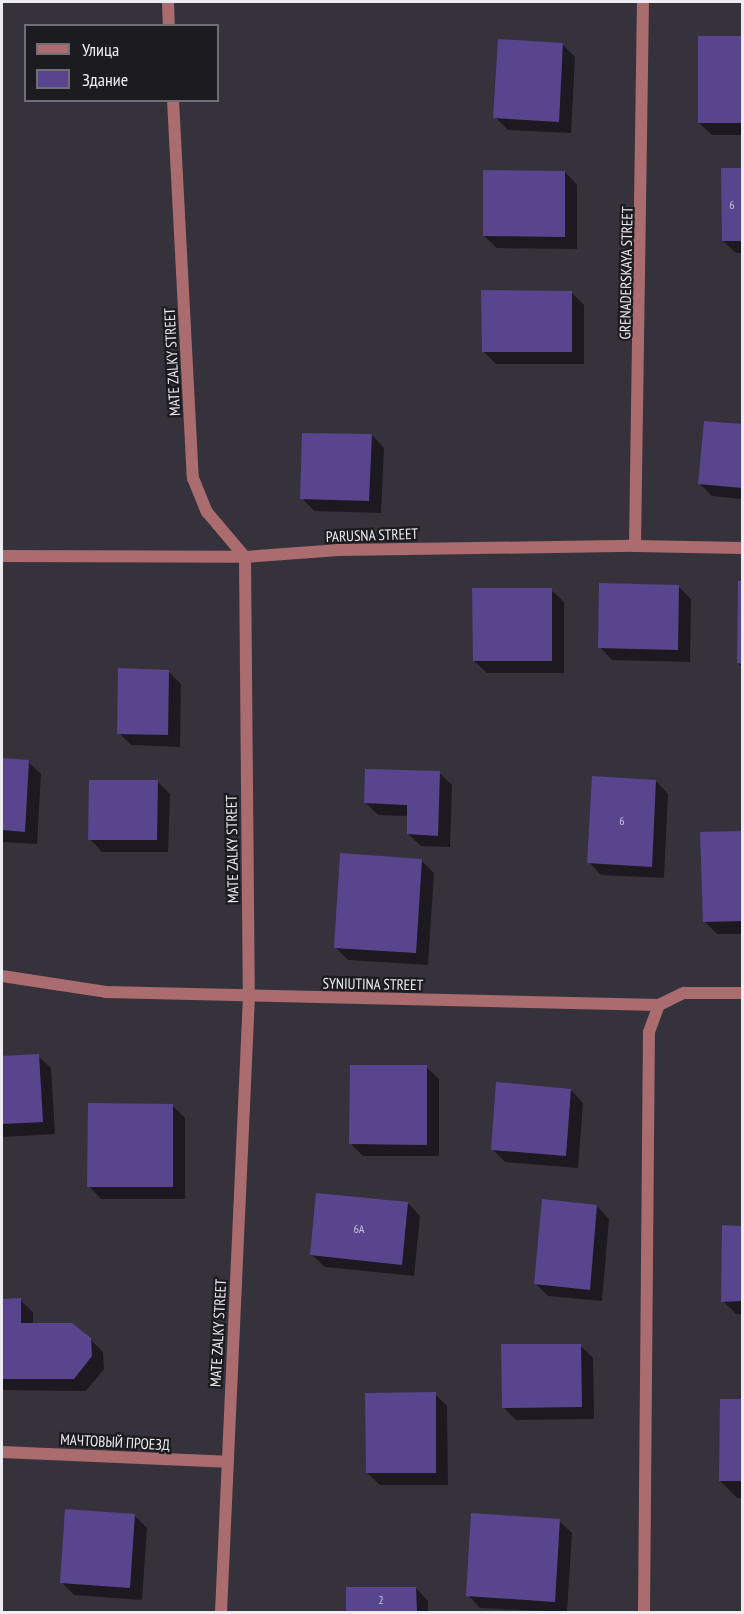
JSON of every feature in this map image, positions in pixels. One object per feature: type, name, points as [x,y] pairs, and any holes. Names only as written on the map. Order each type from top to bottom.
[{"type":"street","points":[[168,2],[169,24]]},
{"type":"street","name":"GRENADERSKAYA STREET","points":[[635,546],[643,2]]},
{"type":"street","name":"MATE ZALKY STREET","points":[[173,102],[193,478],[207,512],[245,557],[249,996],[220,1612]]},
{"type":"street","name":"PARUSNA STREET","points":[[2,555],[245,557],[339,550],[635,546],[742,548]]},
{"type":"street","name":"SYNIUTINA STREET","points":[[2,976],[106,992],[249,996],[659,1005],[684,993],[742,993]]},
{"type":"street","points":[[644,1612],[649,1032],[659,1005]]},
{"type":"street","name":"МАЧТОВЫЙ ПРОЕЗД","points":[[2,1452],[227,1462]]},
{"type":"building","points":[[698,36],[742,36],[742,123],[698,123]]},
{"type":"building","points":[[498,39],[563,43],[559,122],[493,118]]},
{"type":"building","points":[[721,168],[742,168],[742,241],[722,241]]},
{"type":"building","points":[[483,170],[565,171],[565,237],[483,236]]},
{"type":"building","points":[[481,290],[572,291],[572,352],[482,352]]},
{"type":"building","points":[[704,421],[742,424],[742,488],[698,484]]},
{"type":"building","points":[[302,433],[372,434],[369,501],[300,499]]},
{"type":"building","points":[[738,581],[742,581],[742,664],[737,663]]},
{"type":"building","points":[[599,583],[679,585],[678,650],[598,648]]},
{"type":"building","points":[[472,588],[552,588],[552,661],[473,661]]},
{"type":"building","points":[[118,668],[169,670],[168,735],[117,734]]},
{"type":"building","points":[[2,758],[29,760],[25,832],[2,830]]},
{"type":"building","points":[[365,769],[440,771],[438,836],[407,834],[407,805],[364,803]]},
{"type":"building","points":[[592,776],[656,780],[652,867],[587,863]]},
{"type":"building","points":[[89,780],[158,780],[157,840],[88,840]]},
{"type":"building","points":[[742,831],[742,921],[703,922],[700,832]]},
{"type":"building","points":[[340,853],[422,859],[416,953],[334,948]]},
{"type":"building","points":[[39,1054],[43,1122],[2,1124],[2,1056]]},
{"type":"building","points":[[350,1065],[427,1065],[427,1145],[349,1144]]},
{"type":"building","points":[[496,1082],[571,1089],[566,1156],[491,1150]]},
{"type":"building","points":[[88,1103],[173,1104],[173,1187],[87,1187]]},
{"type":"building","points":[[316,1193],[408,1202],[402,1265],[310,1255]]},
{"type":"building","points":[[542,1199],[597,1205],[590,1290],[534,1284]]},
{"type":"building","points":[[722,1225],[742,1226],[742,1301],[721,1302]]},
{"type":"building","points":[[21,1298],[21,1323],[72,1323],[91,1338],[92,1356],[74,1379],[2,1379],[2,1299]]},
{"type":"building","points":[[501,1344],[581,1344],[582,1407],[502,1408]]},
{"type":"building","points":[[436,1392],[436,1473],[366,1473],[365,1393]]},
{"type":"building","points":[[720,1399],[742,1399],[742,1481],[719,1481]]},
{"type":"building","points":[[65,1509],[135,1514],[130,1588],[60,1583]]},
{"type":"building","points":[[471,1513],[560,1519],[555,1602],[466,1596]]},
{"type":"building","points":[[346,1587],[416,1587],[417,1612],[346,1612]]}]
